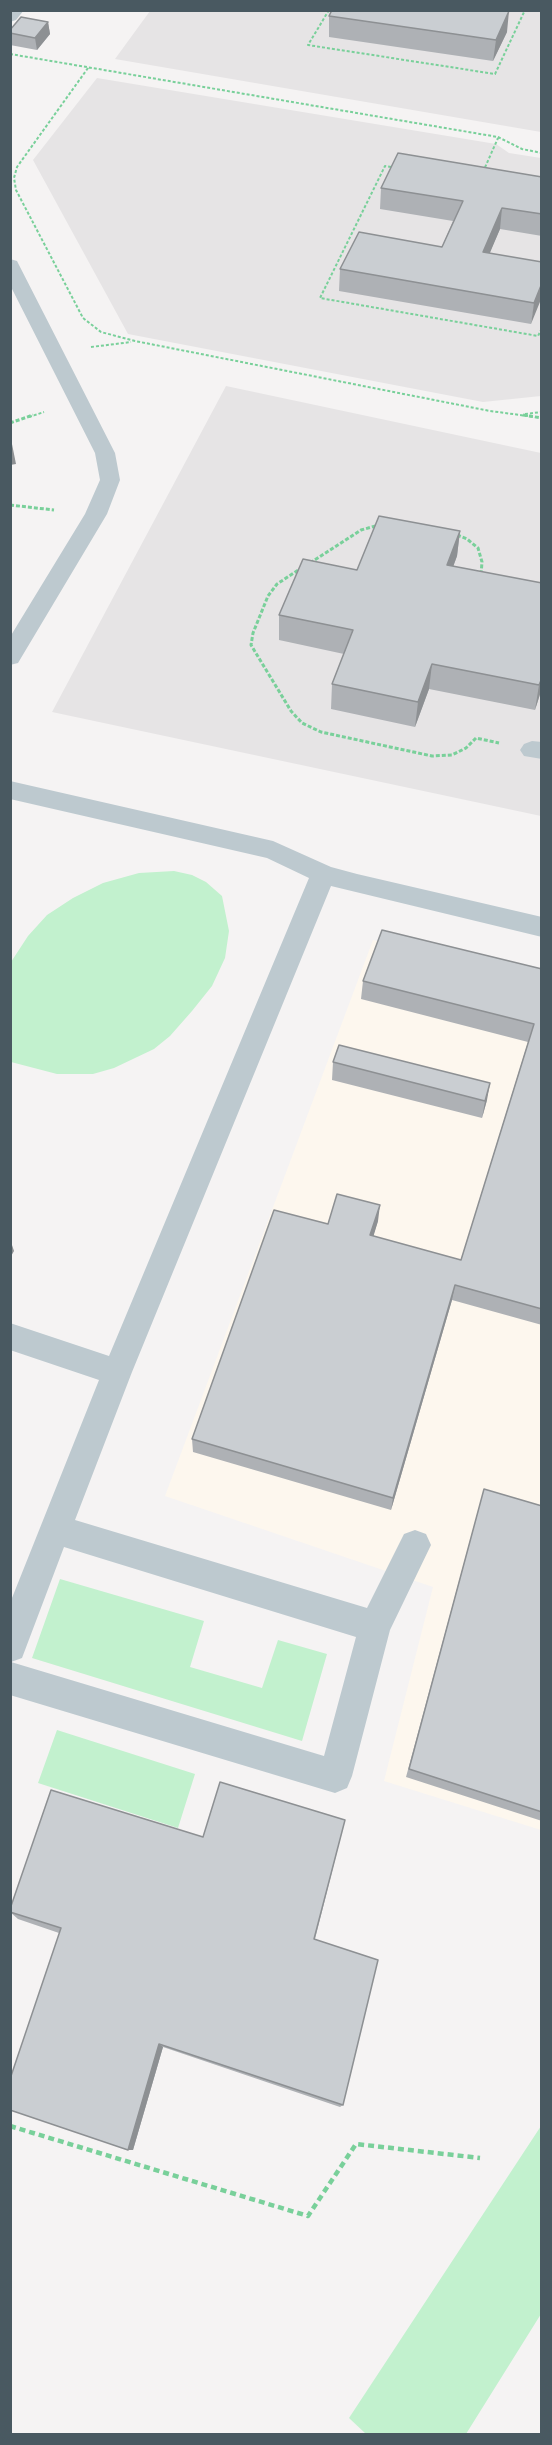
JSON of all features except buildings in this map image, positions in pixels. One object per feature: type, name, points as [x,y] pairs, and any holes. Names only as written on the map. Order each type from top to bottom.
[{"type":"lane","points":[[10,17],[16,10]]},
{"type":"lane","points":[[10,265],[105,453],[110,480],[96,514],[10,657]]},
{"type":"lane","points":[[10,790],[273,850],[323,874],[357,884],[542,927]]},
{"type":"lane","points":[[10,1646],[117,1372],[323,874]]},
{"type":"lane","points":[[10,1336],[117,1372]]},
{"type":"lane","points":[[57,1530],[375,1627]]},
{"type":"lane","points":[[10,1678],[335,1776],[375,1627],[415,1545]]},
{"type":"path","points":[[329,10],[308,45],[495,74],[525,10]]},
{"type":"path","points":[[10,54],[498,137],[522,149],[542,153]]},
{"type":"path","points":[[88,68],[17,167],[14,178],[16,190],[83,318],[101,332],[135,341],[542,418]]},
{"type":"path","points":[[479,181],[498,137]]},
{"type":"path","points":[[397,168],[385,166],[320,298],[538,336],[542,328]]},
{"type":"path","points":[[518,415],[542,412]]},
{"type":"path","points":[[386,525],[362,530],[283,580],[268,596],[253,633],[251,645],[285,702],[302,723],[321,732],[432,756],[452,755],[466,748],[476,738],[537,751]]},
{"type":"path","points":[[450,533],[467,539],[478,548],[482,562],[480,576],[491,578]]},
{"type":"path","points":[[10,2126],[308,2216],[356,2144],[480,2158]]},
{"type":"shaded area","points":[[150,11],[541,11],[541,132],[115,59]]},
{"type":"shaded area","points":[[97,78],[496,144],[509,153],[541,158],[541,396],[483,402],[128,334],[33,160]]},
{"type":"shaded area","points":[[226,386],[541,453],[541,816],[52,712]]},
{"type":"shaded area","points":[[373,940],[541,981],[541,1830],[384,1781],[433,1587],[165,1496]]},
{"type":"green space","points":[[174,871],[192,875],[206,882],[222,896],[229,931],[225,958],[212,986],[192,1011],[170,1036],[154,1049],[114,1068],[93,1074],[57,1074],[11,1062],[11,962],[28,936],[47,915],[73,898],[103,883],[139,873]]},
{"type":"green space","points":[[60,1579],[204,1621],[190,1667],[262,1688],[278,1640],[327,1654],[302,1741],[32,1658]]},
{"type":"green space","points":[[57,1730],[195,1774],[178,1828],[38,1783]]},
{"type":"green space","points":[[541,2126],[541,2314],[466,2434],[366,2434],[349,2418]]}]
